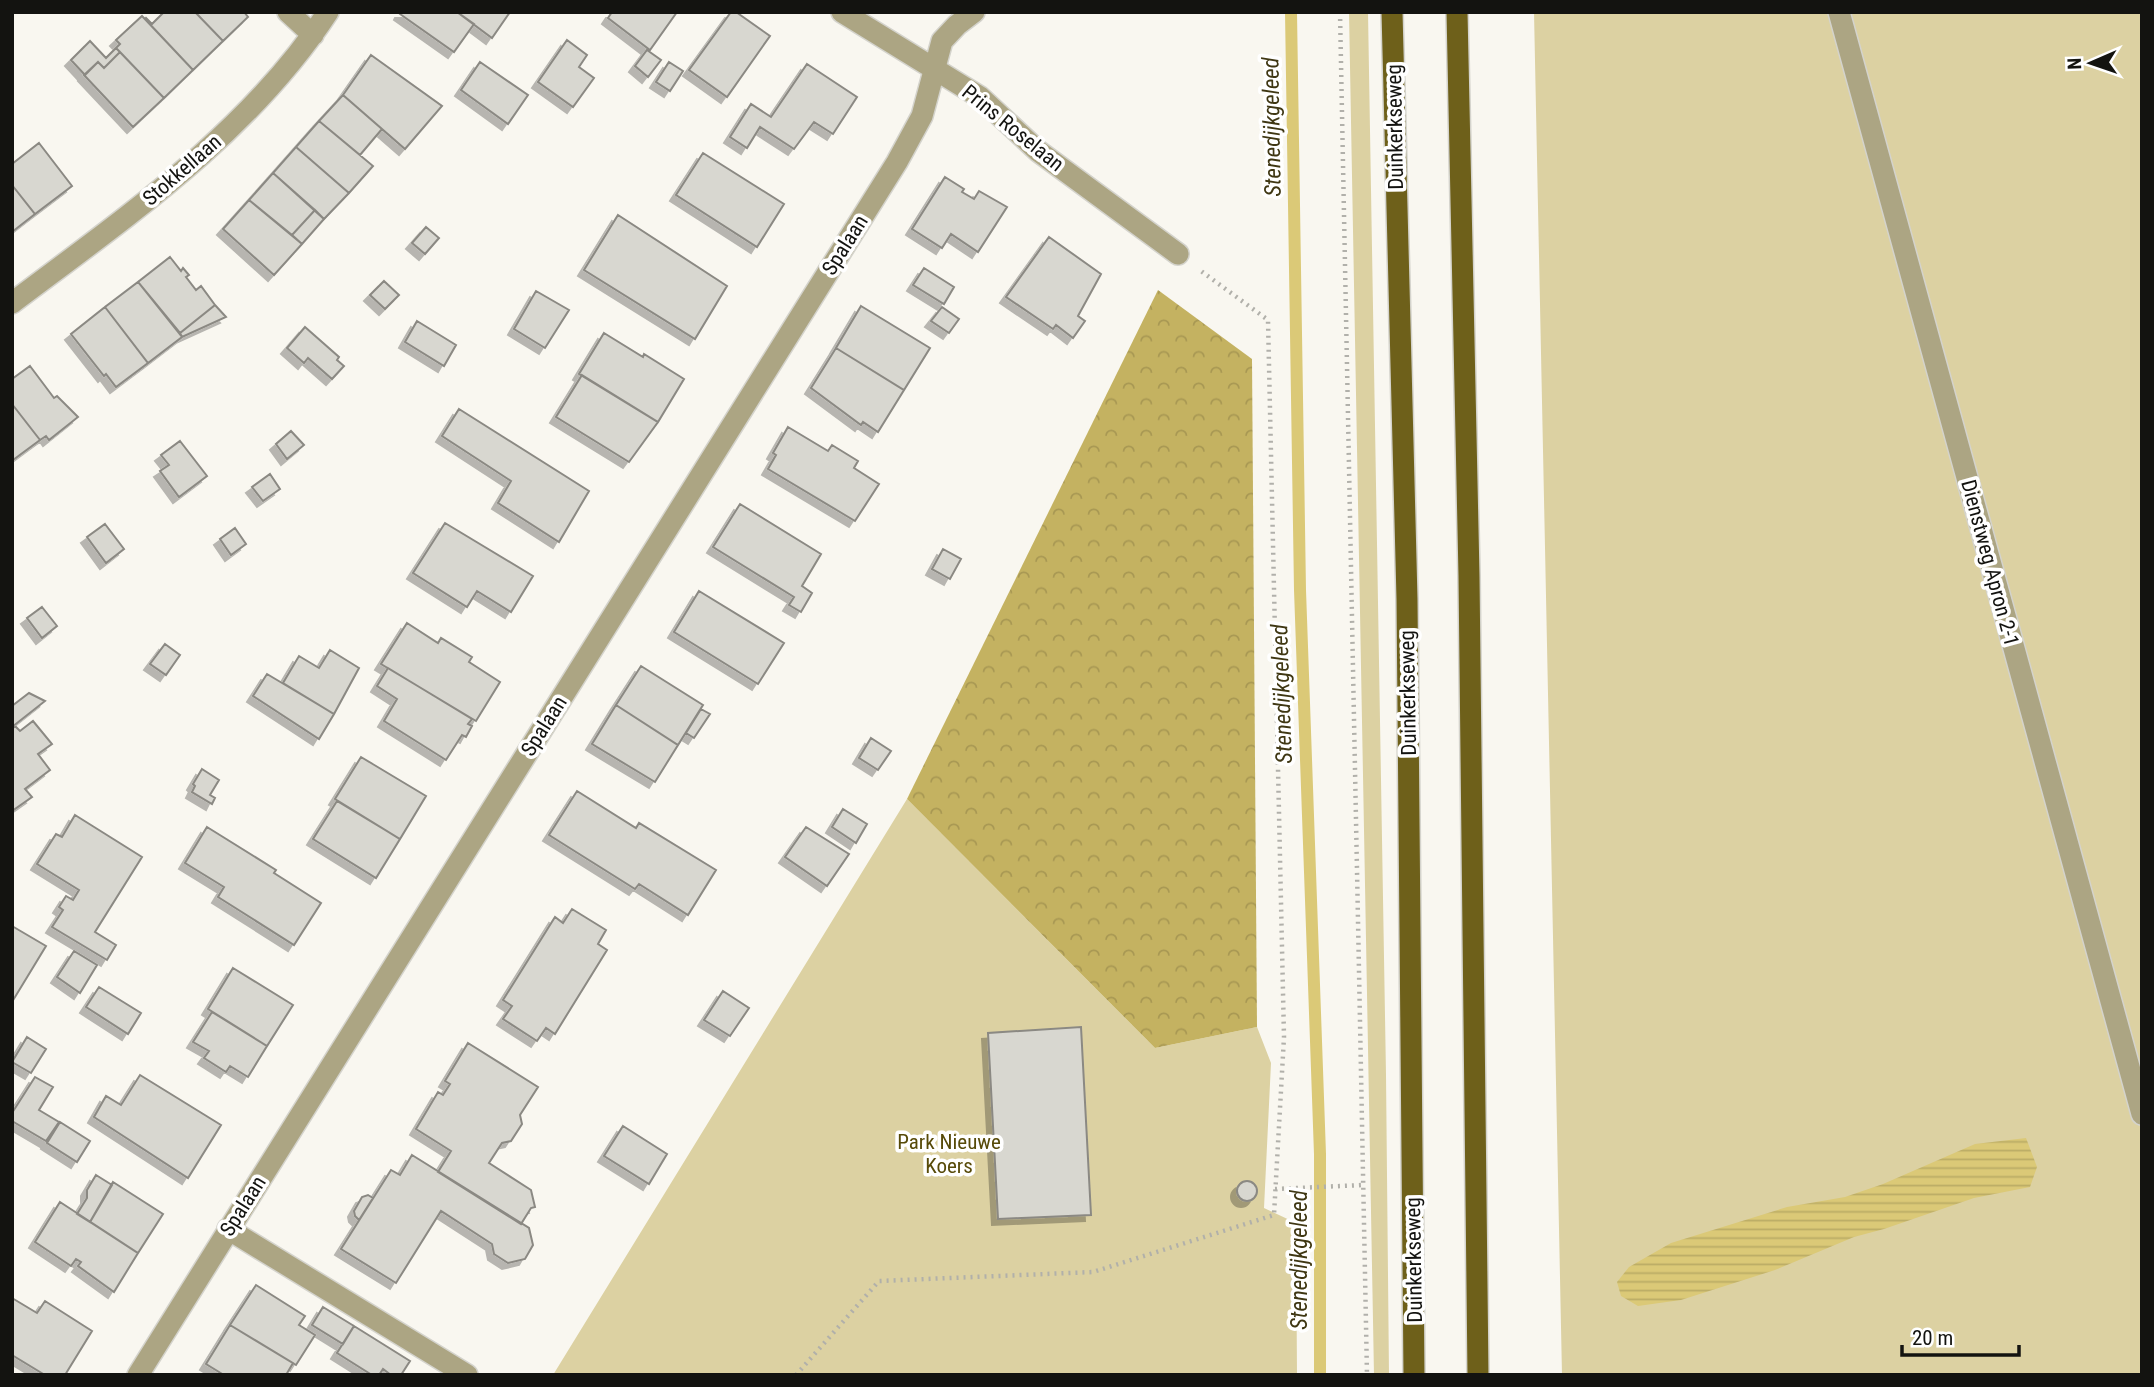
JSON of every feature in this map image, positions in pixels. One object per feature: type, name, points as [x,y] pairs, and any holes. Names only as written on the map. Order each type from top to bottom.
[{"type":"main road","name":"Duinkerkseweg","points":[[1392,12],[1407,599],[1415,1375]]},
{"type":"main road","points":[[1457,12],[1469,576],[1478,1375]]},
{"type":"street","points":[[288,12],[313,35]]},
{"type":"street","name":"Stokkellaan","points":[[12,303],[151,198],[242,118],[313,35],[328,12]]},
{"type":"street","name":"Prins Roselaan","points":[[842,12],[980,97],[1038,150],[1178,254]]},
{"type":"street","name":"Spalaan","points":[[138,1375],[897,162],[922,116],[943,41],[957,24],[974,12]]},
{"type":"street","name":"Dienstweg Apron 2-1","points":[[1839,12],[2142,1114]]},
{"type":"street","points":[[228,1229],[467,1375]]},
{"type":"path","points":[[1340,12],[1367,1375]]},
{"type":"path","points":[[796,1375],[879,1282],[1093,1272],[1274,1215],[1284,1037],[1268,320],[1178,254]]},
{"type":"path","points":[[1275,1189],[1363,1185]]},
{"type":"green space","points":[[1349,12],[1368,12],[1389,1375],[1374,1375]]},
{"type":"green space","points":[[1534,12],[2142,12],[2142,1375],[1562,1375]]},
{"type":"green space","points":[[1158,290],[1252,359],[1257,1027],[1155,1048],[907,799]]},
{"type":"green space","name":"Park Nieuwe Koers","points":[[907,799],[1155,1048],[1257,1027],[1271,1063],[1264,1208],[1296,1223],[1297,1375],[553,1375]]},
{"type":"shaded area","points":[[2026,1138],[2037,1167],[2030,1187],[1974,1198],[1854,1237],[1775,1270],[1681,1300],[1638,1306],[1621,1296],[1617,1282],[1629,1267],[1671,1243],[1787,1207],[1845,1197],[1883,1184],[1975,1144]]},
{"type":"building","points":[[164,12],[195,12],[223,41],[193,70],[145,19],[152,24]]},
{"type":"building","points":[[195,12],[244,12],[248,17],[223,41]]},
{"type":"building","points":[[457,12],[474,24],[454,52],[400,14]]},
{"type":"building","points":[[457,12],[510,12],[492,38]]},
{"type":"building","points":[[612,12],[677,12],[650,50],[608,18]]},
{"type":"building","points":[[731,12],[736,12],[770,36],[727,97],[689,70]]},
{"type":"building","points":[[142,16],[193,70],[164,98],[116,48],[120,44],[116,40]]},
{"type":"building","points":[[567,40],[587,55],[579,67],[594,78],[573,107],[538,82]]},
{"type":"building","points":[[90,41],[106,58],[116,48],[120,52],[104,68],[98,62],[85,75],[71,60]]},
{"type":"building","points":[[647,50],[661,60],[648,77],[635,66]]},
{"type":"building","points":[[120,52],[164,98],[133,127],[84,75],[98,62],[104,68]]},
{"type":"building","points":[[371,55],[442,106],[405,149],[343,95]]},
{"type":"building","points":[[480,62],[528,95],[508,124],[461,90]]},
{"type":"building","points":[[669,62],[683,71],[670,91],[656,82]]},
{"type":"building","points":[[807,64],[857,97],[833,134],[814,122],[794,149],[760,127],[747,148],[730,137],[751,104],[771,117]]},
{"type":"building","points":[[343,95],[382,129],[360,155],[319,121]]},
{"type":"building","points":[[319,121],[373,166],[349,193],[296,147]]},
{"type":"building","points":[[39,143],[72,186],[35,214],[12,185],[12,164]]},
{"type":"building","points":[[296,147],[349,193],[324,219],[273,173]]},
{"type":"building","points":[[703,153],[784,204],[757,247],[676,195]]},
{"type":"building","points":[[273,173],[315,210],[292,235],[249,200]]},
{"type":"building","points":[[945,177],[974,199],[979,191],[1007,207],[978,252],[951,234],[942,248],[912,229]]},
{"type":"building","points":[[12,185],[35,214],[12,232]]},
{"type":"building","points":[[249,200],[302,244],[274,275],[223,229]]},
{"type":"building","points":[[315,210],[324,219],[302,244],[292,235]]},
{"type":"building","points":[[618,215],[727,286],[695,339],[584,270]]},
{"type":"building","points":[[426,227],[439,238],[425,254],[412,243]]},
{"type":"building","points":[[1049,237],[1101,274],[1078,316],[1085,321],[1073,338],[1056,325],[1053,329],[1006,297]]},
{"type":"building","points":[[170,257],[181,271],[183,268],[189,275],[186,277],[196,290],[201,286],[215,305],[180,333],[138,282]]},
{"type":"building","points":[[924,268],[954,287],[944,304],[913,285]]},
{"type":"building","points":[[384,281],[399,295],[385,309],[370,295]]},
{"type":"building","points":[[138,282],[182,337],[148,363],[105,307]]},
{"type":"building","points":[[536,291],[569,310],[545,348],[514,329]]},
{"type":"building","points":[[215,305],[226,317],[182,337],[180,333]]},
{"type":"building","points":[[861,306],[930,348],[904,390],[836,348]]},
{"type":"building","points":[[105,307],[148,363],[116,387],[71,334]]},
{"type":"building","points":[[942,307],[959,319],[949,333],[931,321]]},
{"type":"building","points":[[417,321],[456,345],[444,366],[405,342]]},
{"type":"building","points":[[305,327],[339,357],[337,360],[344,366],[332,379],[308,358],[304,363],[287,348]]},
{"type":"building","points":[[604,333],[684,379],[658,422],[579,374]]},
{"type":"building","points":[[836,348],[904,390],[878,432],[863,422],[861,425],[811,388]]},
{"type":"building","points":[[30,366],[54,398],[57,396],[78,417],[49,440],[46,436],[40,440],[12,404],[12,379]]},
{"type":"building","points":[[582,375],[658,422],[629,462],[556,417]]},
{"type":"building","points":[[12,404],[40,440],[13,460],[12,460]]},
{"type":"building","points":[[459,409],[589,491],[559,542],[498,503],[511,481],[442,436]]},
{"type":"building","points":[[788,427],[828,451],[832,445],[858,461],[854,468],[879,484],[855,521],[768,469],[776,455],[773,453]]},
{"type":"building","points":[[291,431],[304,445],[287,459],[276,444]]},
{"type":"building","points":[[180,441],[207,476],[179,497],[160,471],[169,465],[161,455]]},
{"type":"building","points":[[270,474],[280,489],[263,501],[252,487]]},
{"type":"building","points":[[740,504],[821,554],[802,586],[812,593],[801,612],[789,605],[794,597],[713,547]]},
{"type":"building","points":[[445,523],[533,576],[511,612],[477,591],[467,607],[413,573]]},
{"type":"building","points":[[105,524],[124,549],[106,563],[87,537]]},
{"type":"building","points":[[235,528],[246,544],[231,555],[220,539]]},
{"type":"building","points":[[943,549],[961,559],[950,579],[932,569]]},
{"type":"building","points":[[699,591],[784,643],[758,684],[674,632]]},
{"type":"building","points":[[42,607],[57,626],[42,638],[27,618]]},
{"type":"building","points":[[407,623],[438,643],[441,638],[472,657],[469,662],[500,682],[476,721],[381,664]]},
{"type":"building","points":[[165,644],[180,655],[166,675],[150,664]]},
{"type":"building","points":[[330,650],[359,668],[334,714],[283,683],[299,656],[319,668]]},
{"type":"building","points":[[641,666],[703,705],[678,745],[616,705]]},
{"type":"building","points":[[388,668],[472,719],[468,724],[472,726],[466,737],[462,735],[446,760],[384,721],[397,699],[377,686]]},
{"type":"building","points":[[267,674],[334,714],[319,739],[253,696]]},
{"type":"building","points":[[29,693],[45,701],[12,727],[12,706]]},
{"type":"building","points":[[616,705],[678,745],[655,782],[592,744]]},
{"type":"building","points":[[701,709],[710,714],[694,738],[686,733]]},
{"type":"building","points":[[33,721],[52,744],[38,754],[50,770],[25,789],[32,797],[12,811],[12,729],[15,726],[20,731]]},
{"type":"building","points":[[871,738],[891,751],[878,770],[859,758]]},
{"type":"building","points":[[361,757],[426,796],[400,839],[335,799]]},
{"type":"building","points":[[202,769],[219,780],[210,795],[215,798],[212,804],[192,792],[195,786],[193,784]]},
{"type":"building","points":[[577,791],[636,828],[639,823],[716,870],[688,915],[639,884],[635,889],[549,835]]},
{"type":"building","points":[[337,801],[400,839],[376,878],[313,839]]},
{"type":"building","points":[[843,809],[867,824],[856,843],[832,827]]},
{"type":"building","points":[[75,815],[142,857],[95,932],[116,945],[107,960],[52,927],[63,910],[59,907],[66,896],[73,900],[79,890],[37,864],[56,834],[62,837]]},
{"type":"building","points":[[207,827],[276,870],[274,873],[321,903],[294,945],[218,897],[224,887],[185,863]]},
{"type":"building","points":[[806,827],[849,854],[827,886],[785,857]]},
{"type":"building","points":[[572,909],[606,930],[598,944],[607,950],[555,1034],[546,1028],[537,1041],[503,1019],[512,1006],[503,1000],[555,917],[563,923]]},
{"type":"building","points":[[12,926],[46,946],[12,1002]]},
{"type":"building","points":[[74,951],[97,965],[80,993],[57,977]]},
{"type":"building","points":[[233,968],[293,1005],[267,1046],[208,1009]]},
{"type":"building","points":[[99,987],[141,1013],[128,1034],[86,1007]]},
{"type":"building","points":[[723,991],[749,1008],[730,1036],[704,1020]]},
{"type":"building","points":[[212,1012],[267,1046],[248,1077],[230,1066],[226,1072],[204,1058],[209,1051],[193,1042]]},
{"type":"building","points":[[1081,1027],[1091,1215],[998,1219],[988,1033]]},
{"type":"building","points":[[27,1037],[46,1049],[31,1073],[12,1062]]},
{"type":"building","points":[[468,1043],[538,1087],[520,1115],[522,1124],[511,1141],[502,1143],[489,1163],[531,1190],[535,1207],[531,1208],[521,1224],[438,1172],[451,1151],[416,1129],[438,1092],[443,1095],[450,1084],[445,1081]]},
{"type":"building","points":[[140,1075],[221,1125],[188,1178],[94,1117],[106,1096],[121,1105]]},
{"type":"building","points":[[35,1077],[53,1087],[39,1110],[59,1122],[46,1141],[12,1121],[12,1113]]},
{"type":"building","points":[[60,1122],[90,1141],[77,1162],[47,1143]]},
{"type":"building","points":[[623,1126],[667,1154],[649,1184],[604,1156]]},
{"type":"building","points":[[412,1155],[529,1228],[533,1245],[525,1259],[508,1263],[494,1254],[492,1244],[441,1211],[396,1283],[341,1249],[391,1170],[400,1175]]},
{"type":"building","points":[[96,1175],[112,1185],[90,1222],[77,1214]]},
{"type":"building","points":[[1247,1181],[1254,1184],[1257,1191],[1254,1198],[1247,1201],[1240,1198],[1237,1191],[1240,1184]]},
{"type":"building","points":[[113,1182],[163,1214],[138,1253],[90,1222]]},
{"type":"building","points":[[368,1195],[373,1198],[359,1220],[354,1211],[362,1197]]},
{"type":"building","points":[[60,1202],[138,1253],[114,1292],[78,1266],[81,1262],[76,1259],[71,1266],[35,1242]]},
{"type":"building","points":[[256,1285],[305,1316],[299,1325],[315,1335],[296,1365],[230,1325]]},
{"type":"building","points":[[12,1298],[37,1313],[45,1301],[92,1331],[65,1375],[45,1375],[12,1355]]},
{"type":"building","points":[[323,1307],[354,1326],[343,1344],[312,1325]]},
{"type":"building","points":[[230,1325],[293,1363],[286,1375],[224,1375],[206,1364]]},
{"type":"building","points":[[354,1326],[410,1361],[401,1375],[391,1375],[383,1369],[379,1375],[372,1375],[337,1353]]},
{"type":"waterway","name":"Stenedijkgeleed","points":[[1291,12],[1300,590],[1320,1154],[1320,1375]]}]
